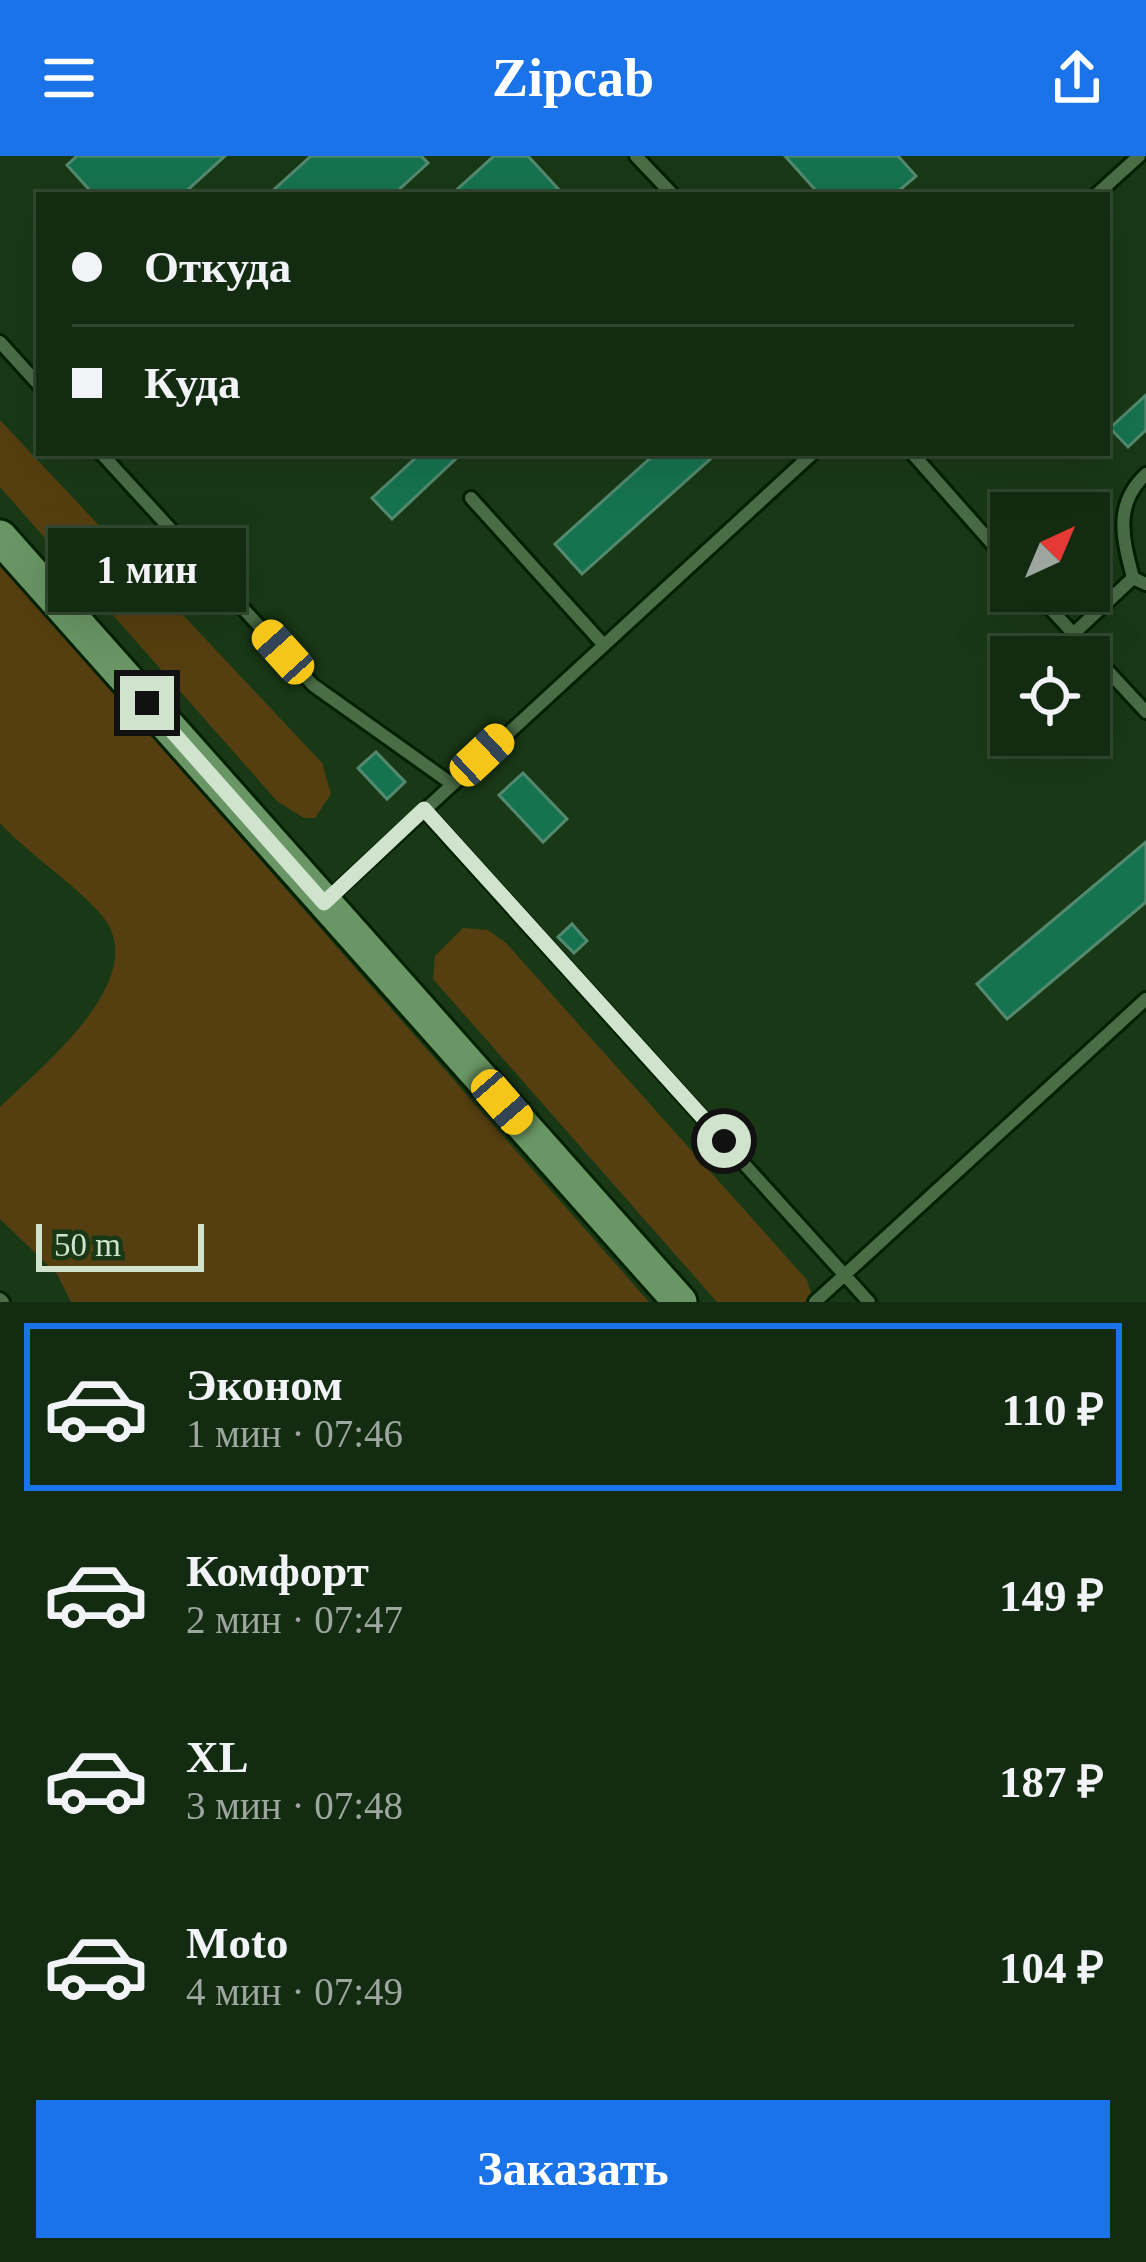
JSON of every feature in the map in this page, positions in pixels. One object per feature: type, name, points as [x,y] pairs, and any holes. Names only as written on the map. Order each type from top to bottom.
[{"type":"main road","points":[[0,537],[680,1302]]},
{"type":"lane","points":[[636,156],[670,192]]},
{"type":"lane","points":[[1099,192],[1139,156]]},
{"type":"lane","points":[[0,342],[36,382]]},
{"type":"lane","points":[[104,456],[313,685],[452,784]]},
{"type":"lane","points":[[324,903],[810,456]]},
{"type":"lane","points":[[915,456],[990,541]]},
{"type":"lane","points":[[1072,635],[1140,581],[1121,532],[1123,507],[1146,474]]},
{"type":"lane","points":[[471,498],[602,643]]},
{"type":"lane","points":[[1052,612],[1146,712]]},
{"type":"lane","points":[[424,809],[869,1302]]},
{"type":"lane","points":[[815,1302],[1146,999]]},
{"type":"shaded area","points":[[0,420],[322,763],[331,794],[315,818],[304,818],[277,801],[0,487]]},
{"type":"shaded area","points":[[0,564],[649,1302],[71,1302],[57,1274],[0,1219],[0,1107],[88,1017],[105,990],[114,962],[113,936],[86,899],[0,823]]},
{"type":"shaded area","points":[[463,928],[488,930],[506,943],[807,1280],[814,1302],[717,1302],[433,979],[435,956]]},
{"type":"building","points":[[77,156],[225,156],[185,192],[91,192],[67,165]]},
{"type":"building","points":[[311,156],[421,156],[428,163],[396,192],[271,192]]},
{"type":"building","points":[[494,156],[528,156],[561,192],[454,192]]},
{"type":"building","points":[[785,156],[898,156],[916,176],[897,192],[817,192]]},
{"type":"building","points":[[1146,395],[1146,430],[1128,447],[1110,428]]},
{"type":"building","points":[[418,456],[459,456],[392,519],[372,498]]},
{"type":"building","points":[[653,456],[714,456],[582,574],[555,544]]},
{"type":"building","points":[[376,752],[405,782],[387,799],[358,768]]},
{"type":"building","points":[[523,773],[567,819],[543,842],[499,795]]},
{"type":"building","points":[[1146,842],[1146,902],[1007,1019],[977,984]]},
{"type":"building","points":[[572,924],[587,941],[574,953],[558,937]]},
{"type":"route","points":[[147,703],[324,903],[424,809],[724,1141]]}]
